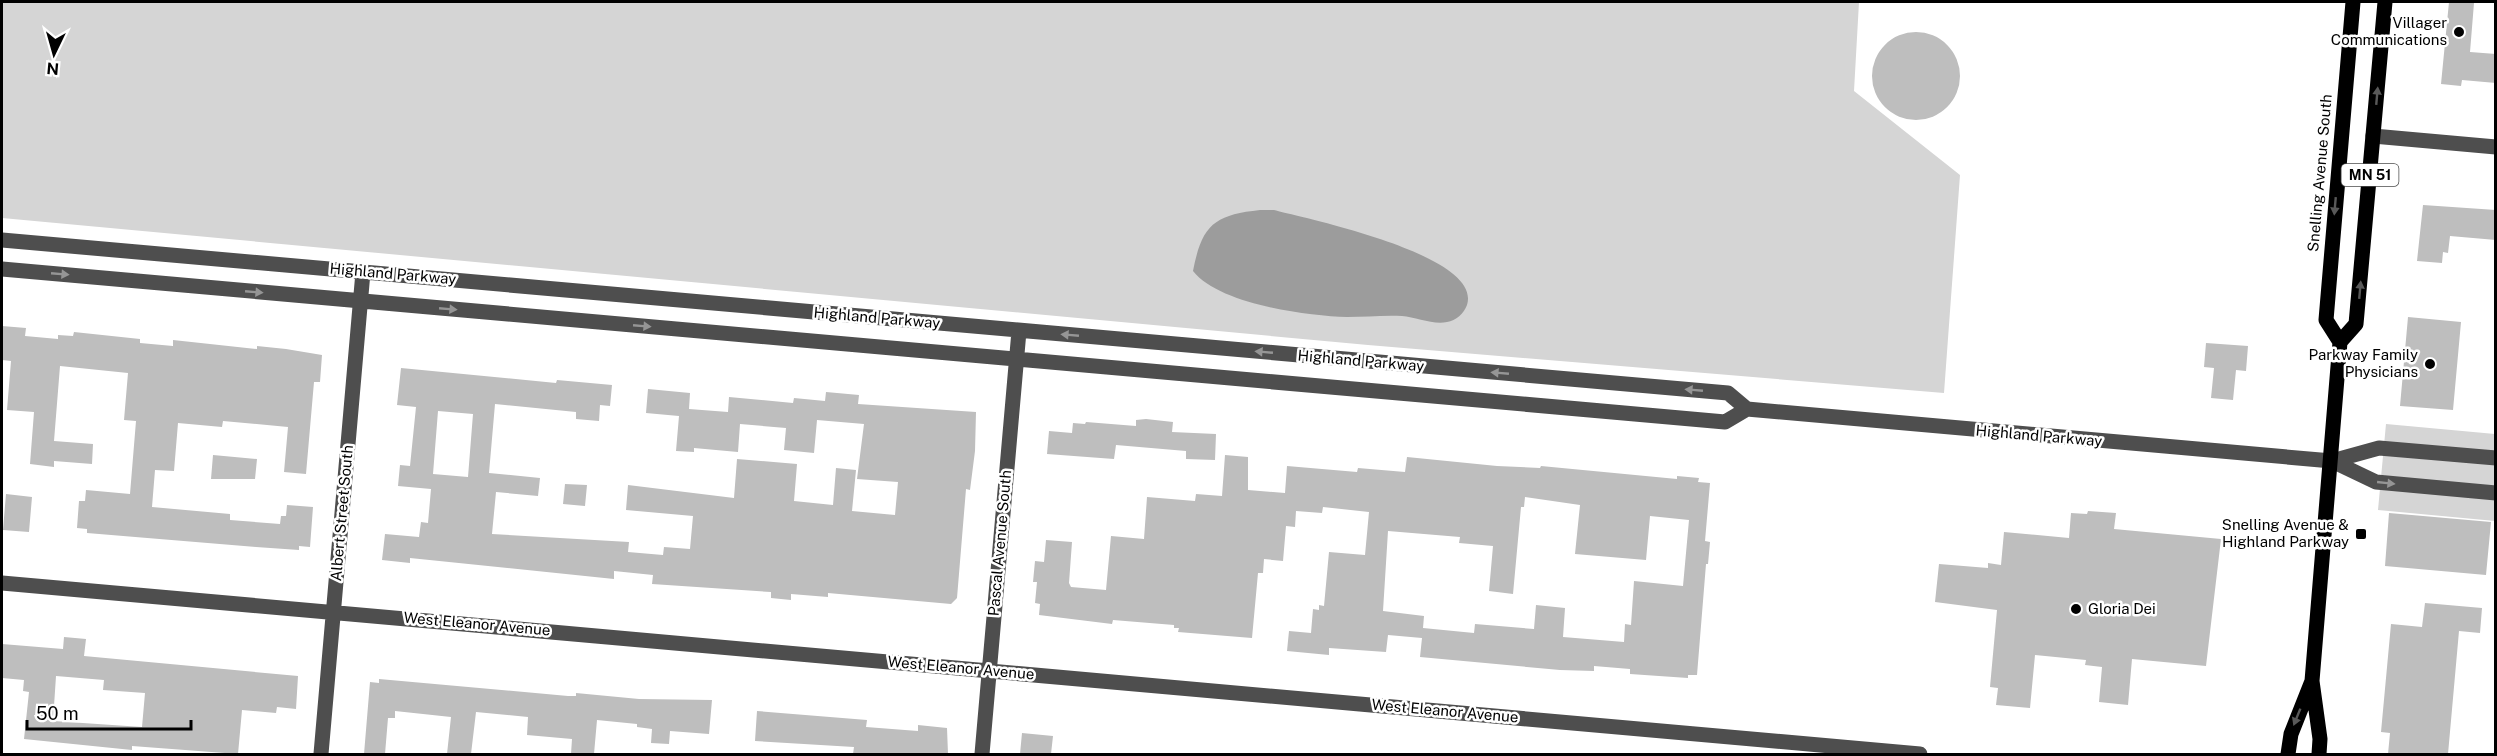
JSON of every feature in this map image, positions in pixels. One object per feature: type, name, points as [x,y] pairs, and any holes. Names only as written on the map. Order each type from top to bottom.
[{"type":"main road","name":"Snelling Avenue South","points":[[2340,342],[2326,320],[2353,2]]},
{"type":"main road","name":"MN 51","points":[[2340,342],[2356,324],[2385,2]]},
{"type":"main road","points":[[2319,754],[2320,739],[2312,681],[2332,461],[2340,342]]},
{"type":"main road","points":[[2288,754],[2291,734],[2312,681]]},
{"type":"street","points":[[2373,136],[2496,147]]},
{"type":"street","name":"Highland Parkway","points":[[2,240],[1728,393],[1747,409],[2332,461],[2376,482],[2496,493]]},
{"type":"street","name":"Highland Parkway","points":[[2,269],[1725,422],[1747,409]]},
{"type":"street","name":"Albert Street South","points":[[321,754],[363,272]]},
{"type":"street","name":"Pascal Avenue South","points":[[982,754],[1019,331]]},
{"type":"street","name":"Highland Parkway","points":[[2332,461],[2379,448],[2496,458]]},
{"type":"street","name":"West Eleanor Avenue","points":[[2,583],[1920,754]]},
{"type":"shaded area","points":[[2,2],[1859,2],[1854,91],[1960,175],[1944,393],[1368,345],[2,218]]},
{"type":"shaded area","points":[[1274,210],[1354,231],[1422,255],[1448,270],[1465,287],[1466,308],[1456,318],[1442,323],[1402,316],[1347,317],[1309,314],[1242,300],[1205,282],[1193,271],[1201,243],[1213,225],[1231,215]]},
{"type":"shaded area","points":[[2386,424],[2495,434],[2495,521],[2378,510]]},
{"type":"building","name":"Villager Communications","points":[[2449,2],[2474,3],[2470,52],[2496,54],[2496,83],[2462,80],[2461,86],[2441,84]]},
{"type":"building","points":[[1907,32],[1925,32],[1941,39],[1953,51],[1960,67],[1960,85],[1953,101],[1941,113],[1925,120],[1907,120],[1891,113],[1879,101],[1872,85],[1872,67],[1879,51],[1891,39]]},
{"type":"building","points":[[2423,205],[2496,210],[2496,240],[2450,236],[2448,253],[2443,252],[2442,263],[2417,261]]},
{"type":"building","name":"Parkway Family Physicians","points":[[2408,317],[2461,322],[2453,410],[2400,406]]},
{"type":"building","points":[[2,326],[26,328],[25,336],[58,339],[58,335],[73,336],[74,332],[140,339],[140,343],[173,346],[173,340],[257,349],[257,346],[322,355],[320,382],[314,382],[306,474],[284,472],[288,427],[223,421],[222,427],[178,423],[174,471],[155,470],[152,507],[230,514],[230,520],[280,524],[281,516],[286,516],[287,505],[313,507],[310,547],[299,546],[299,550],[256,547],[87,533],[87,529],[77,528],[79,501],[85,501],[86,490],[130,494],[136,421],[124,420],[128,373],[60,366],[54,441],[93,444],[92,464],[54,461],[54,467],[30,464],[34,412],[7,410],[11,361],[2,360]]},
{"type":"building","points":[[2206,343],[2248,346],[2246,371],[2236,370],[2233,400],[2211,398],[2214,368],[2204,367]]},
{"type":"building","points":[[401,368],[556,383],[557,380],[612,385],[610,406],[600,405],[599,421],[576,419],[576,412],[495,404],[489,473],[540,478],[538,496],[496,492],[492,534],[629,542],[628,552],[663,555],[664,547],[690,549],[693,516],[626,510],[628,485],[734,498],[737,459],[797,464],[794,501],[833,505],[836,468],[856,470],[852,511],[895,515],[898,482],[857,479],[864,424],[817,420],[814,453],[784,450],[786,428],[740,424],[738,452],[694,448],[694,452],[676,451],[679,416],[646,413],[648,389],[690,393],[689,409],[728,412],[729,397],[793,403],[794,398],[825,401],[826,392],[859,395],[858,404],[976,412],[975,451],[970,490],[966,489],[957,598],[951,604],[828,593],[828,597],[791,594],[791,600],[771,598],[771,592],[652,584],[653,575],[614,571],[614,579],[410,558],[410,563],[382,560],[385,534],[419,537],[421,522],[428,523],[431,489],[398,486],[400,465],[410,466],[416,407],[397,405]],"holes":[[[438,411],[473,414],[468,477],[433,474]]]},
{"type":"building","points":[[1136,420],[1173,422],[1172,432],[1216,434],[1215,460],[1186,459],[1186,451],[1116,445],[1114,459],[1047,454],[1049,431],[1072,433],[1073,423],[1085,424],[1086,422],[1136,426]]},
{"type":"building","points":[[213,455],[257,459],[255,479],[211,479]]},
{"type":"building","points":[[1225,455],[1248,457],[1248,490],[1285,493],[1287,466],[1357,472],[1358,468],[1405,472],[1407,457],[1497,466],[1540,468],[1541,466],[1677,479],[1677,476],[1699,478],[1698,482],[1710,483],[1705,541],[1710,542],[1708,564],[1706,564],[1697,675],[1688,675],[1688,678],[1630,674],[1630,669],[1594,666],[1594,671],[1560,670],[1420,657],[1422,638],[1388,635],[1386,652],[1329,648],[1329,655],[1287,651],[1289,631],[1311,633],[1313,609],[1319,610],[1319,605],[1324,606],[1329,552],[1365,555],[1369,512],[1323,507],[1322,513],[1296,511],[1295,527],[1286,526],[1283,561],[1264,559],[1263,573],[1258,573],[1252,638],[1178,632],[1179,628],[1174,628],[1174,625],[1113,620],[1112,624],[1039,615],[1040,604],[1035,603],[1037,582],[1033,582],[1035,561],[1044,562],[1046,540],[1072,542],[1069,583],[1071,587],[1106,590],[1111,536],[1144,539],[1147,497],[1195,501],[1196,494],[1222,496]],"holes":[[[1525,497],[1580,505],[1575,554],[1646,560],[1650,516],[1689,520],[1683,586],[1634,581],[1631,625],[1625,624],[1624,642],[1563,637],[1565,608],[1536,605],[1534,629],[1475,624],[1474,633],[1423,628],[1424,616],[1383,611],[1388,531],[1460,537],[1459,543],[1493,546],[1489,591],[1513,594],[1521,507],[1524,507]]]},
{"type":"building","points":[[565,484],[587,485],[585,506],[563,504]]},
{"type":"building","points":[[6,494],[32,497],[29,532],[3,530]]},
{"type":"building","name":"Gloria Dei","points":[[2088,511],[2116,513],[2114,529],[2221,539],[2206,666],[2132,659],[2128,705],[2099,702],[2102,667],[2085,665],[2086,660],[2035,655],[2030,708],[1996,705],[1998,688],[1990,687],[1997,610],[1935,602],[1939,564],[1988,568],[1988,563],[2001,565],[2004,532],[2069,538],[2071,513],[2087,514]]},
{"type":"building","points":[[2389,513],[2491,522],[2486,575],[2385,566]]},
{"type":"building","points":[[2425,603],[2482,608],[2480,633],[2459,631],[2448,754],[2388,754],[2390,733],[2381,732],[2391,624],[2422,627]]},
{"type":"building","points":[[64,637],[86,639],[84,656],[298,676],[296,709],[277,707],[276,713],[242,710],[238,754],[132,746],[132,750],[24,739],[29,692],[23,691],[24,680],[2,678],[2,644],[63,649]],"holes":[[[56,676],[104,680],[103,690],[145,693],[142,727],[53,721]]]},
{"type":"building","points":[[379,679],[568,696],[576,696],[576,693],[639,699],[712,700],[709,734],[670,731],[669,744],[651,743],[652,729],[637,727],[637,724],[597,720],[594,754],[571,754],[572,739],[527,735],[528,717],[476,712],[471,754],[447,754],[451,717],[395,711],[395,718],[388,718],[385,754],[364,754],[370,682],[379,683]]},
{"type":"building","points":[[757,711],[867,720],[866,727],[918,731],[918,725],[947,728],[948,754],[853,754],[854,747],[755,741]]},
{"type":"building","points":[[1022,733],[1053,736],[1051,754],[1020,754]]},
{"type":"place","name":"Villager Communications","points":[[2459,32]]},
{"type":"place","name":"Parkway Family Physicians","points":[[2430,364]]},
{"type":"place","name":"Snelling Avenue & Highland Parkway","points":[[2361,534]]},
{"type":"place","name":"Gloria Dei","points":[[2076,609]]}]
